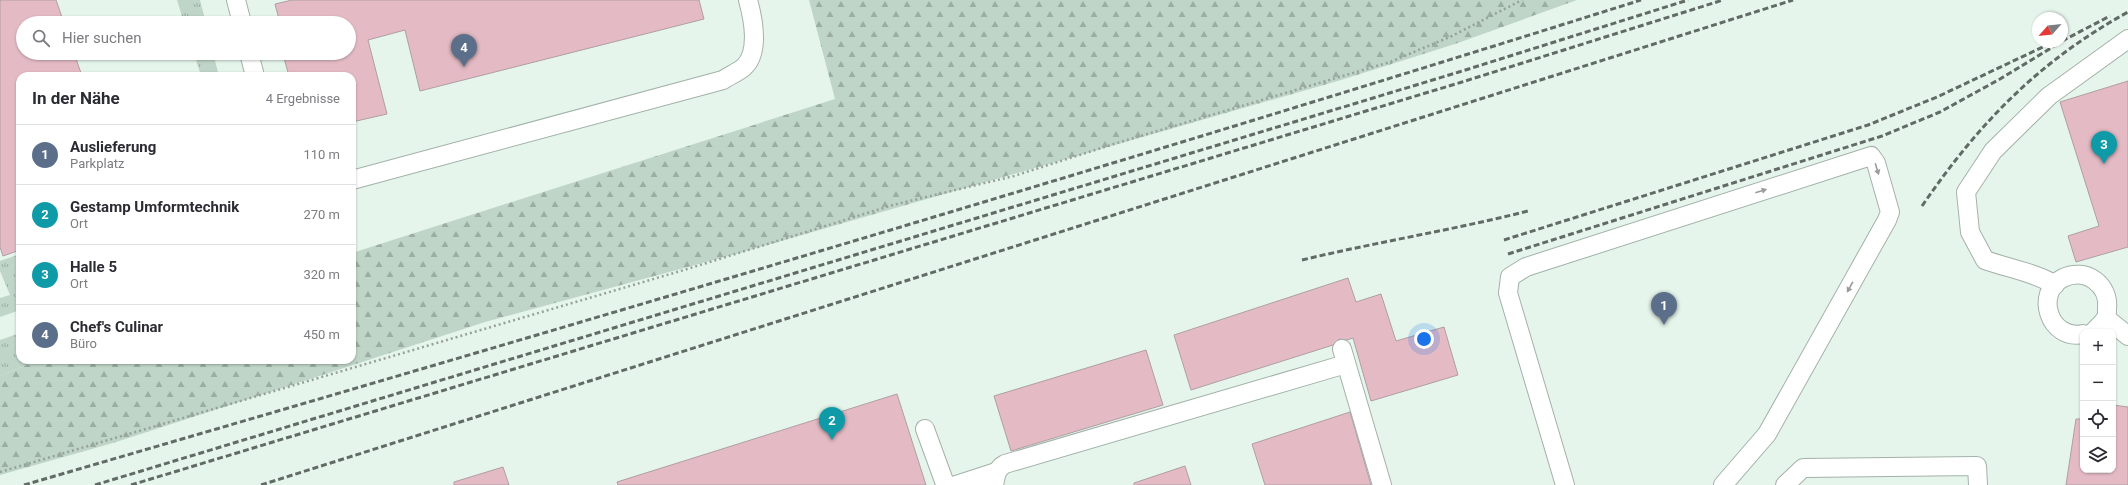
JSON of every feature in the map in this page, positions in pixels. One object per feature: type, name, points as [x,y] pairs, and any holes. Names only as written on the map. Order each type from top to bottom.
[{"type":"lane","points":[[236,0],[240,16]]},
{"type":"lane","points":[[356,179],[723,80],[745,66],[754,46],[753,16],[748,0]]},
{"type":"lane","points":[[2055,285],[2044,277],[2012,270],[1985,260],[1970,232],[1966,192],[1993,151],[2049,96],[2128,39]]},
{"type":"lane","points":[[251,60],[254,72]]},
{"type":"lane","points":[[1564,485],[1508,293],[1510,277],[1526,267],[1871,156],[1876,163],[1890,212],[1767,434],[1723,485]]},
{"type":"lane","points":[[2080,335],[2074,336],[2057,328],[2048,311],[2048,296],[2055,285],[2062,278],[2081,274],[2099,282],[2108,299],[2106,318],[2096,329]]},
{"type":"lane","points":[[2106,318],[2128,336]]},
{"type":"lane","points":[[956,485],[995,479],[1000,467],[1005,464],[1344,356],[1382,485]]},
{"type":"lane","points":[[925,429],[944,481],[948,485]]},
{"type":"lane","points":[[1785,485],[1804,468],[1977,466],[1978,485]]},
{"type":"path","points":[[0,472],[684,270],[893,205],[1014,176],[1125,140],[1390,62],[1452,36],[1522,0]]},
{"type":"green space","points":[[177,0],[200,0],[204,16],[182,16]]},
{"type":"green space","points":[[809,0],[1577,0],[1455,44],[1341,80],[732,255],[485,322],[356,364],[356,252],[835,99]]},
{"type":"green space","points":[[196,60],[215,60],[218,72],[200,72]]},
{"type":"green space","points":[[16,255],[16,311],[0,317],[0,298],[10,295],[0,271],[0,261]]},
{"type":"green space","points":[[16,334],[16,364],[29,364],[0,376],[0,340]]},
{"type":"green space","points":[[29,364],[356,364],[113,443],[0,475],[0,376]]},
{"type":"building","points":[[0,0],[56,0],[62,16],[16,16],[16,60],[76,60],[81,72],[16,72],[16,251],[3,256],[0,247]]},
{"type":"building","points":[[292,0],[699,0],[704,19],[420,91],[405,30],[368,40],[387,114],[356,121],[356,72],[288,72],[285,60],[356,60],[356,16],[278,16],[275,4]]},
{"type":"building","points":[[2128,81],[2128,247],[2076,262],[2068,236],[2099,226],[2060,102]]},
{"type":"building","points":[[1348,278],[1356,302],[1381,294],[1396,341],[1444,327],[1458,375],[1371,401],[1353,338],[1347,340],[1339,339],[1333,345],[1191,390],[1174,335]]},
{"type":"building","points":[[1146,350],[1163,405],[1011,451],[994,396]]},
{"type":"building","points":[[897,394],[926,485],[618,485],[617,482]]},
{"type":"building","points":[[2116,405],[2128,407],[2128,485],[2066,485],[2076,419],[2080,419],[2080,473],[2116,473]]},
{"type":"building","points":[[1350,412],[1371,485],[1265,485],[1252,444]]},
{"type":"building","points":[[1185,466],[1191,485],[1134,485],[1134,483]]},
{"type":"building","points":[[503,467],[509,485],[454,485],[454,482]]},
{"type":"railway","points":[[24,485],[834,247],[1238,125],[1641,0]]},
{"type":"railway","points":[[95,485],[1459,72],[1688,0]]},
{"type":"railway","points":[[131,485],[1462,82],[1723,0]]},
{"type":"railway","points":[[261,485],[1793,0]]},
{"type":"railway","points":[[1922,206],[1966,148],[2013,96],[2066,51],[2128,12]]},
{"type":"railway","points":[[2068,38],[2110,16]]},
{"type":"railway","points":[[1504,240],[1868,125],[1937,97],[2041,48]]},
{"type":"railway","points":[[1508,254],[1882,136],[1940,112],[2000,79],[2051,48]]},
{"type":"railway","points":[[1302,260],[1528,211]]},
{"type":"place","name":"Chef's Culinar","points":[[464,67]]},
{"type":"place","name":"Halle 5","points":[[2104,164]]},
{"type":"place","name":"Auslieferung","points":[[1664,325]]},
{"type":"place","name":"Gestamp Umformtechnik","points":[[832,440]]}]
